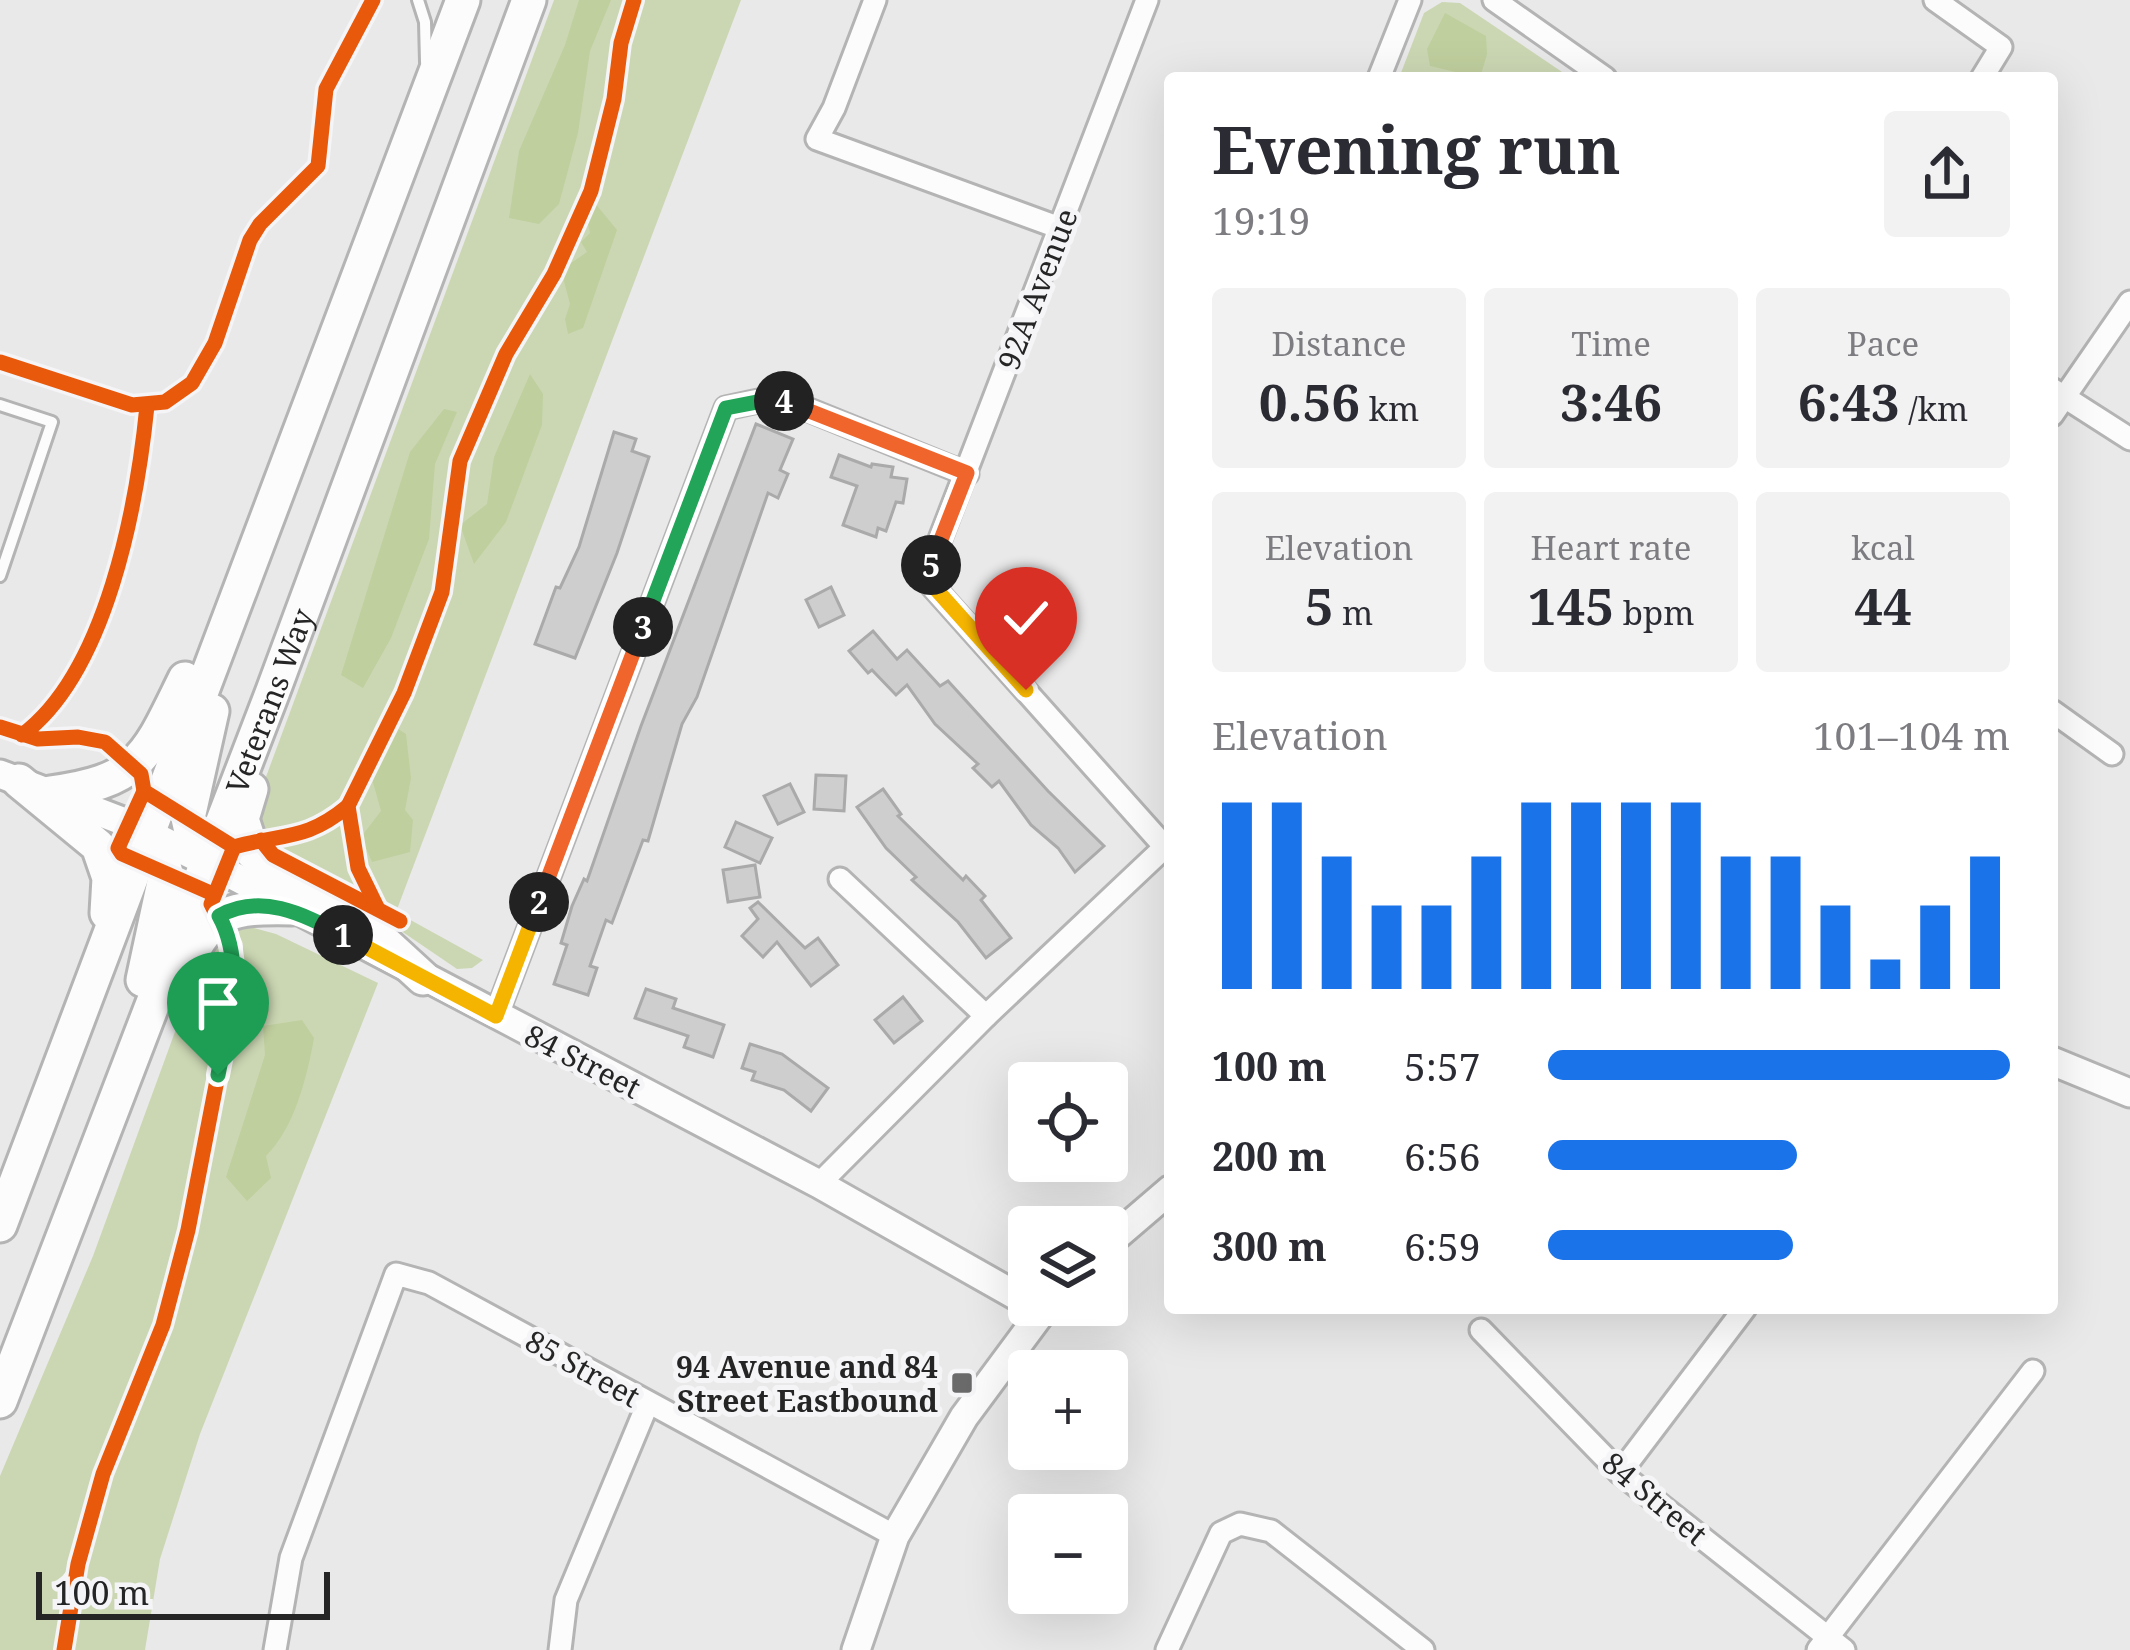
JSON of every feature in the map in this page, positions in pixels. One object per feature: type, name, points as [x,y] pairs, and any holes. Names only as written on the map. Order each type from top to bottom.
[{"type":"main road","points":[[0,1225],[463,0]]},
{"type":"main road","name":"Veterans Way","points":[[0,1401],[273,691],[529,0]]},
{"type":"main road","points":[[23,782],[110,782],[141,759],[152,746],[215,618],[248,568]]},
{"type":"main road","points":[[208,863],[192,836],[188,818],[228,621]]},
{"type":"main road","points":[[273,691],[271,736],[242,819],[247,843],[272,869],[363,922],[423,978]]},
{"type":"main road","points":[[23,782],[91,838],[104,855],[110,878],[108,940]]},
{"type":"main road","points":[[138,1036],[144,974],[166,873],[147,831]]},
{"type":"main road","points":[[151,1004],[178,978],[200,937],[219,916],[241,908],[292,908]]},
{"type":"street","points":[[875,0],[834,108],[817,139],[1060,228]]},
{"type":"street","name":"92A Avenue","points":[[1147,0],[926,578],[1164,847]]},
{"type":"street","points":[[1381,72],[1410,0]]},
{"type":"street","points":[[1494,0],[1596,72]]},
{"type":"street","points":[[1935,0],[2001,47],[1986,72]]},
{"type":"street","points":[[2058,397],[2130,302]]},
{"type":"street","points":[[496,1016],[726,408],[777,398],[967,473]]},
{"type":"street","points":[[2058,401],[2130,439]]},
{"type":"street","points":[[2058,715],[2112,754]]},
{"type":"street","name":"84 Street","points":[[23,782],[147,831],[819,1184],[1008,1291]]},
{"type":"street","name":"92A Avenue","points":[[986,1016],[1164,849]]},
{"type":"street","points":[[819,1184],[986,1016],[840,879]]},
{"type":"street","points":[[2058,1063],[2126,1081]]},
{"type":"street","points":[[1128,1226],[1164,1195]]},
{"type":"street","name":"85 Street","points":[[275,1650],[291,1558],[396,1274],[428,1283],[895,1536]]},
{"type":"street","points":[[1006,1359],[1009,1327],[991,1282],[1008,1281]]},
{"type":"street","points":[[1620,1473],[1740,1314]]},
{"type":"street","points":[[856,1650],[895,1536],[964,1417],[1025,1326]]},
{"type":"street","name":"84 Street","points":[[1481,1330],[1620,1473],[1830,1646]]},
{"type":"street","points":[[1830,1646],[2033,1371]]},
{"type":"street","points":[[560,1650],[566,1600],[648,1403]]},
{"type":"street","points":[[1168,1650],[1222,1533],[1240,1523],[1271,1531],[1423,1650]]},
{"type":"lane","points":[[418,0],[425,22],[422,106]]},
{"type":"lane","points":[[0,405],[52,422],[0,576]]},
{"type":"green space","points":[[554,0],[741,0],[396,912],[483,960],[472,968],[457,969],[388,922],[262,851],[253,824],[260,793]]},
{"type":"green space","points":[[579,0],[611,0],[590,51],[578,133],[559,204],[539,224],[509,218],[519,151],[565,45]]},
{"type":"green space","points":[[1442,2],[1460,3],[1562,72],[1401,72],[1424,13]]},
{"type":"green space","points":[[1445,13],[1486,36],[1482,72],[1430,66],[1427,49]]},
{"type":"green space","points":[[594,202],[617,230],[583,328],[568,334],[565,319],[570,304],[561,270],[587,252],[581,242],[590,233]]},
{"type":"green space","points":[[530,374],[543,394],[542,425],[506,522],[474,564],[460,525],[487,504],[494,457]]},
{"type":"green space","points":[[444,409],[457,412],[435,464],[429,539],[391,638],[363,688],[341,675],[410,452]]},
{"type":"green space","points":[[398,729],[406,734],[411,778],[405,810],[413,820],[410,852],[372,862],[361,837],[381,811],[369,768]]},
{"type":"green space","points":[[240,924],[276,934],[378,983],[200,1434],[160,1559],[145,1650],[0,1650],[0,1476],[93,1256],[187,999],[221,936]]},
{"type":"green space","points":[[302,1020],[314,1038],[303,1085],[285,1131],[266,1156],[271,1178],[247,1201],[226,1177],[265,1055],[263,1026]]},
{"type":"building","points":[[756,424],[793,439],[780,470],[788,474],[778,498],[768,493],[697,697],[682,724],[648,841],[643,840],[612,923],[606,920],[590,966],[597,968],[588,995],[554,984],[567,945],[561,943],[572,906],[584,879],[587,881]]},
{"type":"building","points":[[614,432],[636,439],[632,451],[649,457],[575,658],[535,644],[556,587],[560,588],[579,547]]},
{"type":"building","points":[[839,455],[871,467],[893,467],[891,477],[907,479],[903,503],[896,502],[886,531],[878,528],[876,537],[843,525],[857,486],[831,477]]},
{"type":"building","points":[[831,587],[844,615],[819,627],[806,600]]},
{"type":"building","points":[[873,631],[897,659],[907,650],[940,686],[948,681],[1104,846],[1075,872],[1058,848],[1031,825],[999,781],[992,787],[973,768],[978,764],[935,724],[907,685],[896,695],[849,651]]},
{"type":"building","points":[[816,775],[846,776],[844,811],[814,809]]},
{"type":"building","points":[[790,784],[804,812],[778,824],[764,796]]},
{"type":"building","points":[[883,789],[898,816],[985,896],[981,900],[1011,938],[986,958],[958,922],[912,880],[916,877],[886,848],[857,807]]},
{"type":"building","points":[[736,822],[772,838],[760,863],[725,847]]},
{"type":"building","points":[[755,865],[760,897],[728,902],[723,870]]},
{"type":"building","points":[[758,902],[805,948],[818,938],[838,965],[811,986],[777,942],[763,957],[742,936],[758,919],[750,908]]},
{"type":"building","points":[[646,989],[676,999],[673,1008],[724,1025],[713,1057],[684,1047],[688,1036],[635,1018]]},
{"type":"building","points":[[903,997],[922,1021],[894,1043],[875,1020]]},
{"type":"building","points":[[750,1044],[782,1054],[828,1088],[811,1111],[784,1090],[752,1080],[755,1072],[742,1068]]},
{"type":"cycle path","points":[[0,362],[132,405],[165,402],[192,383],[215,343],[250,240],[318,166],[326,89],[373,0]]},
{"type":"cycle path","points":[[377,907],[358,868],[348,806],[404,693],[442,592],[460,461],[506,354],[554,274],[591,191],[634,0]]},
{"type":"cycle path","points":[[22,735],[51,707],[76,671],[96,629],[125,537],[147,406]]},
{"type":"cycle path","points":[[0,727],[38,739],[78,737],[105,742],[141,774],[144,791],[234,847],[307,831],[348,806]]},
{"type":"cycle path","points":[[144,791],[118,848],[122,854],[213,894]]},
{"type":"cycle path","points":[[261,840],[273,855],[400,921]]},
{"type":"cycle path","points":[[64,1650],[78,1564],[103,1474],[163,1325],[188,1230],[232,1005],[232,946],[211,904],[234,847]]},
{"type":"place","name":"94 Avenue and 84 Street Eastbound","points":[[962,1383]]},
{"type":"route","points":[[218,1075],[233,986],[232,946],[219,916],[241,908],[292,908],[496,1016],[726,408],[777,398],[967,473],[926,578],[1026,690]]}]
